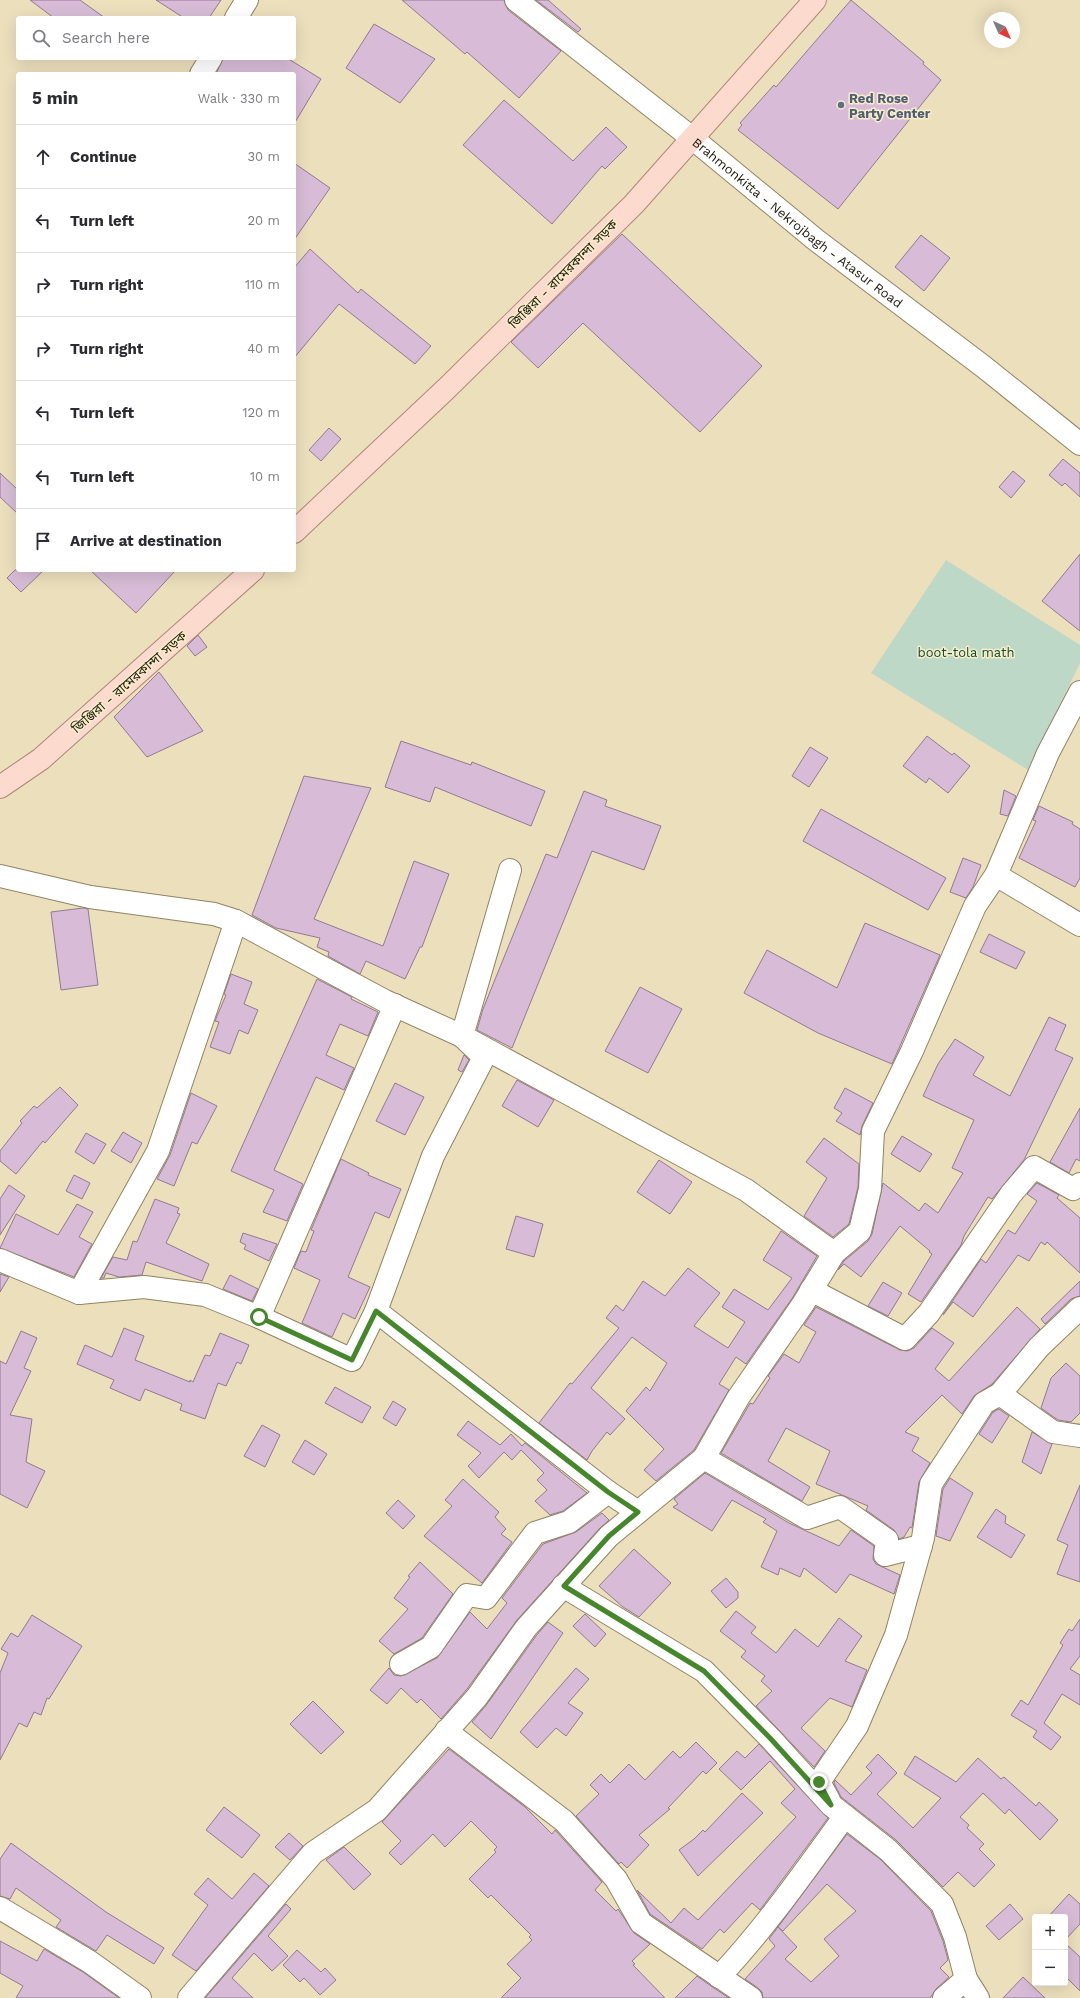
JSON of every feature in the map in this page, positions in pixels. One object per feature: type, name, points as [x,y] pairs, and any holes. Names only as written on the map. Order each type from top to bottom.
[{"type":"main road","name":"জিঞ্জিরা - রামেরকান্দা সড়ক","points":[[296,530],[446,389],[634,204],[815,0]]},
{"type":"main road","name":"জিঞ্জিরা - রামেরকান্দা সড়ক","points":[[0,788],[41,760],[252,572]]},
{"type":"street","points":[[237,16],[247,0]]},
{"type":"street","name":"Brahmonkitta - Nekrojbagh - Atasur Road","points":[[516,0],[692,138],[816,240],[984,367],[1080,444]]},
{"type":"street","points":[[202,72],[210,60]]},
{"type":"street","points":[[189,1998],[313,1853],[377,1810],[477,1697],[526,1628],[609,1536],[704,1458],[738,1398],[811,1290],[834,1253],[860,1231],[870,1189],[873,1131],[912,1051],[975,906],[996,875],[1048,753],[1080,692]]},
{"type":"street","points":[[462,1036],[510,870]]},
{"type":"street","points":[[996,875],[1080,925]]},
{"type":"street","points":[[0,876],[90,897],[214,914],[236,921],[395,1006],[462,1036],[746,1190],[834,1253]]},
{"type":"street","points":[[79,1293],[158,1151],[236,921]]},
{"type":"street","points":[[259,1317],[395,1006]]},
{"type":"street","points":[[0,1260],[79,1293],[144,1287],[205,1295],[259,1317],[352,1360],[376,1311],[433,1156],[484,1057],[462,1036]]},
{"type":"street","points":[[811,1290],[905,1339],[929,1313],[1011,1194],[1034,1167],[1074,1189],[1080,1184]]},
{"type":"street","points":[[838,1810],[819,1782],[857,1726],[893,1642],[921,1546],[931,1484],[984,1403],[1000,1394],[1039,1347],[1080,1308]]},
{"type":"street","points":[[376,1311],[608,1492],[638,1512]]},
{"type":"street","points":[[1000,1394],[1053,1432],[1080,1436]]},
{"type":"street","points":[[704,1458],[807,1518],[840,1507],[887,1540],[886,1555],[921,1546]]},
{"type":"street","points":[[401,1664],[431,1647],[467,1595],[486,1598],[535,1533],[569,1522],[608,1492]]},
{"type":"street","points":[[564,1586],[704,1671],[838,1810],[888,1850],[942,1904],[955,1937],[966,1979],[978,1998]]},
{"type":"street","points":[[446,1731],[564,1820],[616,1879],[641,1922],[750,1998]]},
{"type":"street","points":[[719,1977],[742,1953],[792,1888],[838,1810]]},
{"type":"street","points":[[0,1908],[90,1962],[140,1998]]},
{"type":"street","points":[[944,1998],[966,1979]]},
{"type":"green space","name":"boot-tola math","points":[[946,560],[1080,645],[1080,663],[1028,770],[871,673]]},
{"type":"building","points":[[30,0],[80,0],[102,16],[51,16]]},
{"type":"building","points":[[156,0],[221,0],[210,16],[181,16]]},
{"type":"building","points":[[402,0],[504,0],[508,10],[561,51],[519,98],[467,52],[465,54]]},
{"type":"building","points":[[536,0],[548,0],[581,29],[578,32]]},
{"type":"building","name":"Red Rose Party Center","points":[[851,0],[924,62],[923,64],[941,80],[838,209],[738,130],[742,125],[740,123],[774,85],[776,87]]},
{"type":"building","points":[[374,24],[435,59],[400,103],[346,68]]},
{"type":"building","points":[[222,60],[290,60],[321,79],[296,121],[296,72],[217,72]]},
{"type":"building","points":[[504,100],[573,161],[606,127],[627,147],[605,169],[602,166],[552,224],[463,145]]},
{"type":"building","points":[[296,164],[330,188],[296,237]]},
{"type":"building","points":[[622,234],[762,366],[700,432],[583,323],[538,368],[511,342]]},
{"type":"building","points":[[921,235],[950,258],[924,291],[895,267]]},
{"type":"building","points":[[310,249],[358,293],[361,289],[431,346],[415,364],[339,304],[296,356],[296,266]]},
{"type":"building","points":[[329,428],[341,439],[321,461],[309,450]]},
{"type":"building","points":[[1063,459],[1080,473],[1080,497],[1065,483],[1062,486],[1049,475]]},
{"type":"building","points":[[1013,471],[1025,481],[1011,498],[999,487]]},
{"type":"building","points":[[0,473],[16,488],[16,512],[0,497]]},
{"type":"building","points":[[1080,554],[1080,631],[1042,601]]},
{"type":"building","points":[[15,570],[16,572],[42,572],[21,592],[7,578]]},
{"type":"building","points":[[92,572],[174,572],[136,613]]},
{"type":"building","points":[[198,635],[207,647],[195,656],[187,646]]},
{"type":"building","points":[[159,672],[203,731],[147,757],[114,717]]},
{"type":"building","points":[[927,736],[952,755],[954,753],[970,766],[948,793],[929,778],[926,783],[903,766]]},
{"type":"building","points":[[401,741],[471,765],[472,762],[545,791],[531,826],[435,787],[430,802],[385,787]]},
{"type":"building","points":[[810,747],[828,758],[809,787],[792,776]]},
{"type":"building","points":[[304,776],[371,788],[314,919],[383,946],[414,861],[449,874],[422,947],[420,947],[405,979],[366,961],[360,974],[328,956],[329,952],[317,947],[320,938],[276,928],[252,915]]},
{"type":"building","points":[[1004,790],[1016,796],[1008,816],[1000,814]]},
{"type":"building","points":[[584,791],[607,800],[605,806],[661,826],[644,870],[592,851],[512,1048],[477,1030],[483,1009],[546,854],[557,858]]},
{"type":"building","points":[[1039,806],[1073,822],[1072,824],[1080,829],[1080,878],[1075,887],[1019,858],[1036,821],[1033,820]]},
{"type":"building","points":[[821,809],[946,878],[928,910],[803,841]]},
{"type":"building","points":[[963,858],[981,865],[973,887],[966,898],[950,892]]},
{"type":"building","points":[[83,908],[88,909],[98,985],[61,990],[51,912]]},
{"type":"building","points":[[865,923],[940,955],[892,1064],[818,1033],[744,993],[767,950],[837,988]]},
{"type":"building","points":[[989,934],[1025,952],[1016,969],[980,952]]},
{"type":"building","points":[[231,974],[252,982],[244,1004],[258,1010],[248,1034],[239,1030],[230,1054],[210,1047],[219,1022],[215,1021],[226,995],[224,994]]},
{"type":"building","points":[[317,979],[352,997],[351,999],[378,1012],[368,1036],[340,1024],[326,1055],[354,1068],[344,1090],[316,1077],[274,1170],[303,1184],[287,1221],[263,1212],[274,1190],[231,1171]]},
{"type":"building","points":[[640,987],[682,1009],[648,1073],[605,1051]]},
{"type":"building","points":[[1049,1017],[1066,1025],[1055,1050],[1073,1058],[1024,1160],[992,1199],[988,1197],[964,1236],[961,1245],[921,1302],[908,1294],[932,1254],[900,1226],[861,1277],[844,1264],[838,1270],[844,1261],[868,1241],[872,1234],[883,1183],[919,1211],[925,1203],[938,1213],[963,1173],[952,1168],[974,1120],[923,1096],[938,1064],[955,1039],[984,1057],[973,1075],[1010,1096]]},
{"type":"building","points":[[464,1055],[469,1060],[462,1072],[458,1070]]},
{"type":"building","points":[[517,1080],[554,1100],[538,1127],[502,1106]]},
{"type":"building","points":[[395,1083],[424,1097],[405,1135],[376,1121]]},
{"type":"building","points":[[60,1087],[78,1105],[45,1143],[43,1141],[16,1174],[0,1161],[0,1151],[22,1123],[20,1121],[34,1106],[37,1108]]},
{"type":"building","points":[[845,1088],[873,1103],[862,1126],[860,1135],[836,1121],[842,1113],[834,1108]]},
{"type":"building","points":[[191,1093],[217,1106],[197,1144],[192,1142],[174,1186],[157,1179],[170,1155]]},
{"type":"building","points":[[1080,1108],[1080,1161],[1076,1159],[1069,1173],[1050,1162]]},
{"type":"building","points":[[123,1132],[142,1143],[131,1163],[111,1151]]},
{"type":"building","points":[[86,1133],[106,1144],[94,1164],[75,1152]]},
{"type":"building","points":[[902,1136],[932,1154],[920,1172],[891,1154]]},
{"type":"building","points":[[824,1138],[859,1164],[858,1187],[849,1224],[833,1237],[804,1216],[827,1178],[806,1162]]},
{"type":"building","points":[[341,1159],[369,1173],[368,1175],[401,1189],[389,1218],[375,1212],[348,1277],[370,1287],[355,1319],[343,1313],[332,1337],[302,1323],[320,1280],[294,1268],[301,1251],[306,1252],[314,1231],[311,1230]]},
{"type":"building","points":[[659,1160],[692,1182],[670,1214],[637,1192]]},
{"type":"building","points":[[74,1175],[90,1183],[82,1199],[66,1191]]},
{"type":"building","points":[[1037,1183],[1059,1195],[1057,1198],[1080,1218],[1080,1273],[1047,1242],[1045,1245],[1041,1242],[1029,1261],[1018,1255],[973,1317],[953,1302],[943,1315],[981,1259],[986,1263],[1008,1230],[1015,1234],[1037,1201],[1027,1194]]},
{"type":"building","points":[[9,1185],[25,1196],[0,1235],[0,1199]]},
{"type":"building","points":[[155,1199],[179,1208],[177,1213],[180,1214],[166,1243],[209,1264],[202,1281],[146,1262],[142,1275],[119,1277],[106,1273],[104,1278],[101,1278],[113,1257],[127,1260],[133,1241],[137,1242]]},
{"type":"building","points":[[77,1204],[93,1212],[79,1237],[92,1244],[74,1277],[0,1248],[16,1214],[58,1235]]},
{"type":"building","points":[[516,1216],[543,1224],[534,1257],[506,1249]]},
{"type":"building","points":[[781,1231],[817,1256],[793,1297],[746,1364],[736,1357],[719,1384],[729,1390],[694,1450],[656,1481],[644,1470],[664,1449],[626,1411],[646,1387],[650,1391],[667,1363],[632,1337],[591,1388],[625,1419],[610,1435],[607,1432],[587,1460],[539,1423],[570,1383],[572,1384],[619,1328],[606,1318],[616,1305],[623,1311],[643,1281],[665,1296],[688,1268],[720,1293],[694,1326],[728,1348],[745,1322],[722,1307],[734,1289],[768,1310],[792,1278],[763,1260]]},
{"type":"building","points":[[243,1233],[277,1244],[269,1261],[244,1249],[246,1245],[240,1242]]},
{"type":"building","points":[[0,1274],[9,1277],[0,1292]]},
{"type":"building","points":[[230,1275],[258,1289],[252,1301],[223,1289]]},
{"type":"building","points":[[1080,1281],[1080,1296],[1071,1299],[1045,1324],[1041,1319]]},
{"type":"building","points":[[883,1282],[902,1293],[888,1316],[868,1306]]},
{"type":"building","points":[[816,1307],[900,1350],[907,1351],[914,1348],[932,1328],[954,1343],[935,1369],[949,1381],[1017,1307],[1040,1329],[992,1384],[974,1396],[962,1414],[942,1395],[905,1432],[919,1438],[912,1451],[930,1463],[919,1482],[912,1528],[910,1527],[904,1537],[899,1539],[894,1530],[866,1510],[868,1506],[816,1484],[830,1451],[786,1428],[768,1461],[810,1487],[802,1501],[721,1453],[750,1403],[753,1404],[770,1378],[768,1376],[784,1354],[799,1363],[816,1332],[804,1325]]},
{"type":"building","points":[[124,1328],[144,1336],[135,1360],[190,1382],[190,1380],[193,1382],[205,1355],[210,1356],[220,1333],[249,1345],[241,1364],[237,1362],[226,1386],[218,1383],[205,1419],[180,1410],[182,1404],[145,1389],[140,1401],[110,1388],[114,1380],[77,1364],[85,1345],[112,1357]]},
{"type":"building","points":[[21,1331],[37,1338],[24,1368],[31,1371],[10,1415],[32,1419],[26,1462],[45,1471],[27,1508],[0,1494],[0,1361],[6,1364]]},
{"type":"building","points":[[1066,1363],[1080,1376],[1080,1413],[1071,1422],[1058,1420],[1041,1408],[1051,1378]]},
{"type":"building","points":[[335,1387],[371,1407],[362,1423],[325,1403]]},
{"type":"building","points":[[393,1401],[406,1409],[396,1426],[383,1418]]},
{"type":"building","points":[[999,1409],[1009,1416],[992,1443],[979,1434],[993,1412]]},
{"type":"building","points":[[468,1421],[500,1445],[511,1434],[522,1446],[525,1443],[587,1493],[563,1511],[550,1515],[535,1501],[547,1490],[537,1480],[544,1473],[521,1450],[512,1460],[504,1452],[479,1478],[468,1466],[481,1453],[457,1435]]},
{"type":"building","points":[[262,1425],[280,1435],[265,1467],[244,1456]]},
{"type":"building","points":[[1032,1432],[1052,1444],[1041,1474],[1022,1462]]},
{"type":"building","points":[[305,1440],[327,1454],[314,1475],[292,1462]]},
{"type":"building","points":[[705,1473],[789,1523],[839,1546],[851,1530],[874,1546],[873,1559],[876,1564],[900,1575],[894,1594],[850,1574],[836,1593],[804,1568],[800,1577],[780,1568],[778,1575],[761,1567],[777,1531],[763,1522],[766,1519],[732,1500],[712,1531],[673,1507],[678,1504],[674,1499]]},
{"type":"building","points":[[950,1478],[973,1493],[950,1541],[936,1536],[943,1489]]},
{"type":"building","points":[[463,1479],[499,1512],[495,1517],[506,1529],[501,1534],[512,1542],[482,1583],[424,1536],[452,1506],[445,1500]]},
{"type":"building","points":[[1080,1485],[1080,1582],[1057,1574],[1068,1545],[1057,1540]]},
{"type":"building","points":[[398,1500],[415,1516],[403,1529],[386,1513]]},
{"type":"building","points":[[996,1509],[1006,1516],[1005,1523],[1025,1535],[1011,1558],[977,1537]]},
{"type":"building","points":[[602,1513],[609,1520],[600,1528],[517,1620],[467,1689],[441,1719],[421,1699],[417,1703],[401,1688],[387,1704],[370,1690],[389,1668],[394,1675],[401,1676],[437,1658],[470,1612],[487,1629],[507,1603],[502,1598],[543,1544],[576,1532]]},
{"type":"building","points":[[634,1549],[671,1583],[639,1617],[623,1607],[599,1586]]},
{"type":"building","points":[[420,1562],[453,1594],[422,1638],[394,1654],[379,1641],[408,1609],[394,1598],[410,1577],[408,1576]]},
{"type":"building","points":[[726,1578],[738,1592],[738,1598],[726,1608],[711,1591]]},
{"type":"building","points":[[736,1611],[756,1627],[751,1633],[776,1653],[795,1629],[818,1647],[839,1618],[862,1636],[845,1661],[867,1670],[852,1707],[830,1698],[801,1728],[825,1751],[814,1767],[756,1706],[772,1691],[761,1681],[765,1676],[741,1657],[746,1651],[720,1631]]},
{"type":"building","points":[[585,1614],[606,1634],[595,1647],[573,1626]]},
{"type":"building","points":[[32,1615],[82,1646],[49,1699],[47,1698],[41,1715],[34,1712],[27,1727],[19,1723],[0,1760],[0,1673],[8,1653],[1,1649],[11,1633],[18,1637]]},
{"type":"building","points":[[1080,1619],[1080,1656],[1070,1669],[1080,1675],[1080,1705],[1062,1694],[1044,1723],[1061,1737],[1051,1750],[1033,1737],[1037,1731],[1011,1715],[1021,1700],[1028,1705],[1063,1645],[1060,1643],[1069,1629],[1072,1631]]},
{"type":"building","points":[[548,1622],[563,1633],[491,1739],[472,1722]]},
{"type":"building","points":[[576,1668],[589,1679],[568,1703],[583,1713],[566,1736],[556,1728],[537,1748],[520,1732]]},
{"type":"building","points":[[313,1701],[344,1732],[321,1754],[290,1724]]},
{"type":"building","points":[[696,1742],[717,1763],[706,1774],[703,1771],[668,1808],[670,1809],[639,1835],[649,1845],[627,1868],[621,1862],[619,1864],[576,1816],[599,1794],[590,1785],[601,1774],[610,1783],[629,1764],[645,1780],[673,1751],[680,1758]]},
{"type":"building","points":[[759,1744],[828,1818],[760,1910],[752,1903],[724,1933],[720,1929],[702,1949],[650,1914],[637,1890],[671,1923],[684,1908],[698,1920],[796,1817],[781,1803],[795,1789],[770,1761],[741,1790],[719,1769],[737,1751],[745,1758]]},
{"type":"building","points":[[449,1749],[525,1807],[552,1834],[555,1830],[602,1882],[595,1890],[616,1911],[618,1909],[634,1933],[650,1944],[632,1961],[635,1964],[633,1965],[665,1998],[501,1998],[521,1978],[507,1964],[532,1940],[529,1937],[531,1935],[491,1895],[488,1898],[469,1879],[496,1852],[494,1850],[497,1847],[471,1821],[445,1847],[433,1834],[401,1865],[389,1853],[401,1841],[382,1822]]},
{"type":"building","points":[[878,1754],[897,1773],[877,1794],[913,1828],[941,1798],[904,1774],[915,1756],[956,1782],[978,1758],[1001,1779],[1004,1777],[1036,1806],[1039,1802],[1058,1820],[1040,1840],[1009,1809],[1005,1814],[983,1793],[960,1817],[969,1825],[967,1828],[984,1844],[979,1849],[995,1865],[974,1887],[958,1872],[943,1887],[896,1840],[841,1797],[834,1783],[835,1780],[851,1795],[872,1773],[866,1767]]},
{"type":"building","points":[[742,1793],[763,1813],[698,1876],[679,1850],[703,1830],[705,1832]]},
{"type":"building","points":[[224,1807],[260,1835],[242,1858],[206,1830]]},
{"type":"building","points":[[289,1833],[303,1846],[290,1860],[275,1847]]},
{"type":"building","points":[[847,1834],[880,1859],[931,1911],[943,1941],[948,1960],[940,1968],[949,1977],[936,1989],[930,1998],[763,1998],[762,1992],[745,1979],[775,1946],[769,1939]],"holes":[[[827,1884],[856,1911],[824,1939],[839,1956],[811,1982],[785,1959],[797,1947],[778,1927],[783,1931]]]},
{"type":"building","points":[[11,1843],[106,1912],[164,1948],[154,1964],[107,1935],[96,1951],[56,1927],[61,1920],[16,1888],[10,1899],[0,1896],[0,1859]]},
{"type":"building","points":[[344,1847],[371,1874],[354,1890],[326,1860]]},
{"type":"building","points":[[254,1873],[269,1886],[196,1971],[172,1955],[208,1905],[194,1894],[208,1878],[232,1899]]},
{"type":"building","points":[[1069,1894],[1080,1904],[1080,1924],[1068,1937],[1068,1914],[1051,1914]]},
{"type":"building","points":[[286,1904],[291,1909],[268,1936],[288,1956],[272,1971],[254,1953],[232,1978],[253,1998],[205,1998]]},
{"type":"building","points":[[1010,1904],[1023,1919],[999,1940],[986,1926]]},
{"type":"building","points":[[0,1941],[37,1961],[44,1949],[83,1972],[119,1998],[16,1998],[23,1986],[0,1973]]},
{"type":"building","points":[[1068,1946],[1080,1957],[1080,1991],[1068,1979]]},
{"type":"building","points":[[297,1950],[321,1972],[325,1968],[336,1980],[320,1995],[304,1978],[300,1982],[283,1965]]},
{"type":"building","points":[[697,1976],[711,1986],[729,1998],[675,1998]]},
{"type":"building","points":[[1023,1977],[1045,1998],[1003,1998]]},
{"type":"place","name":"Red Rose Party Center","points":[[841,105]]},
{"type":"route","points":[[259,1317],[352,1360],[376,1311],[608,1492],[638,1512],[609,1536],[564,1586],[704,1671],[770,1738],[831,1805],[819,1782]]}]
